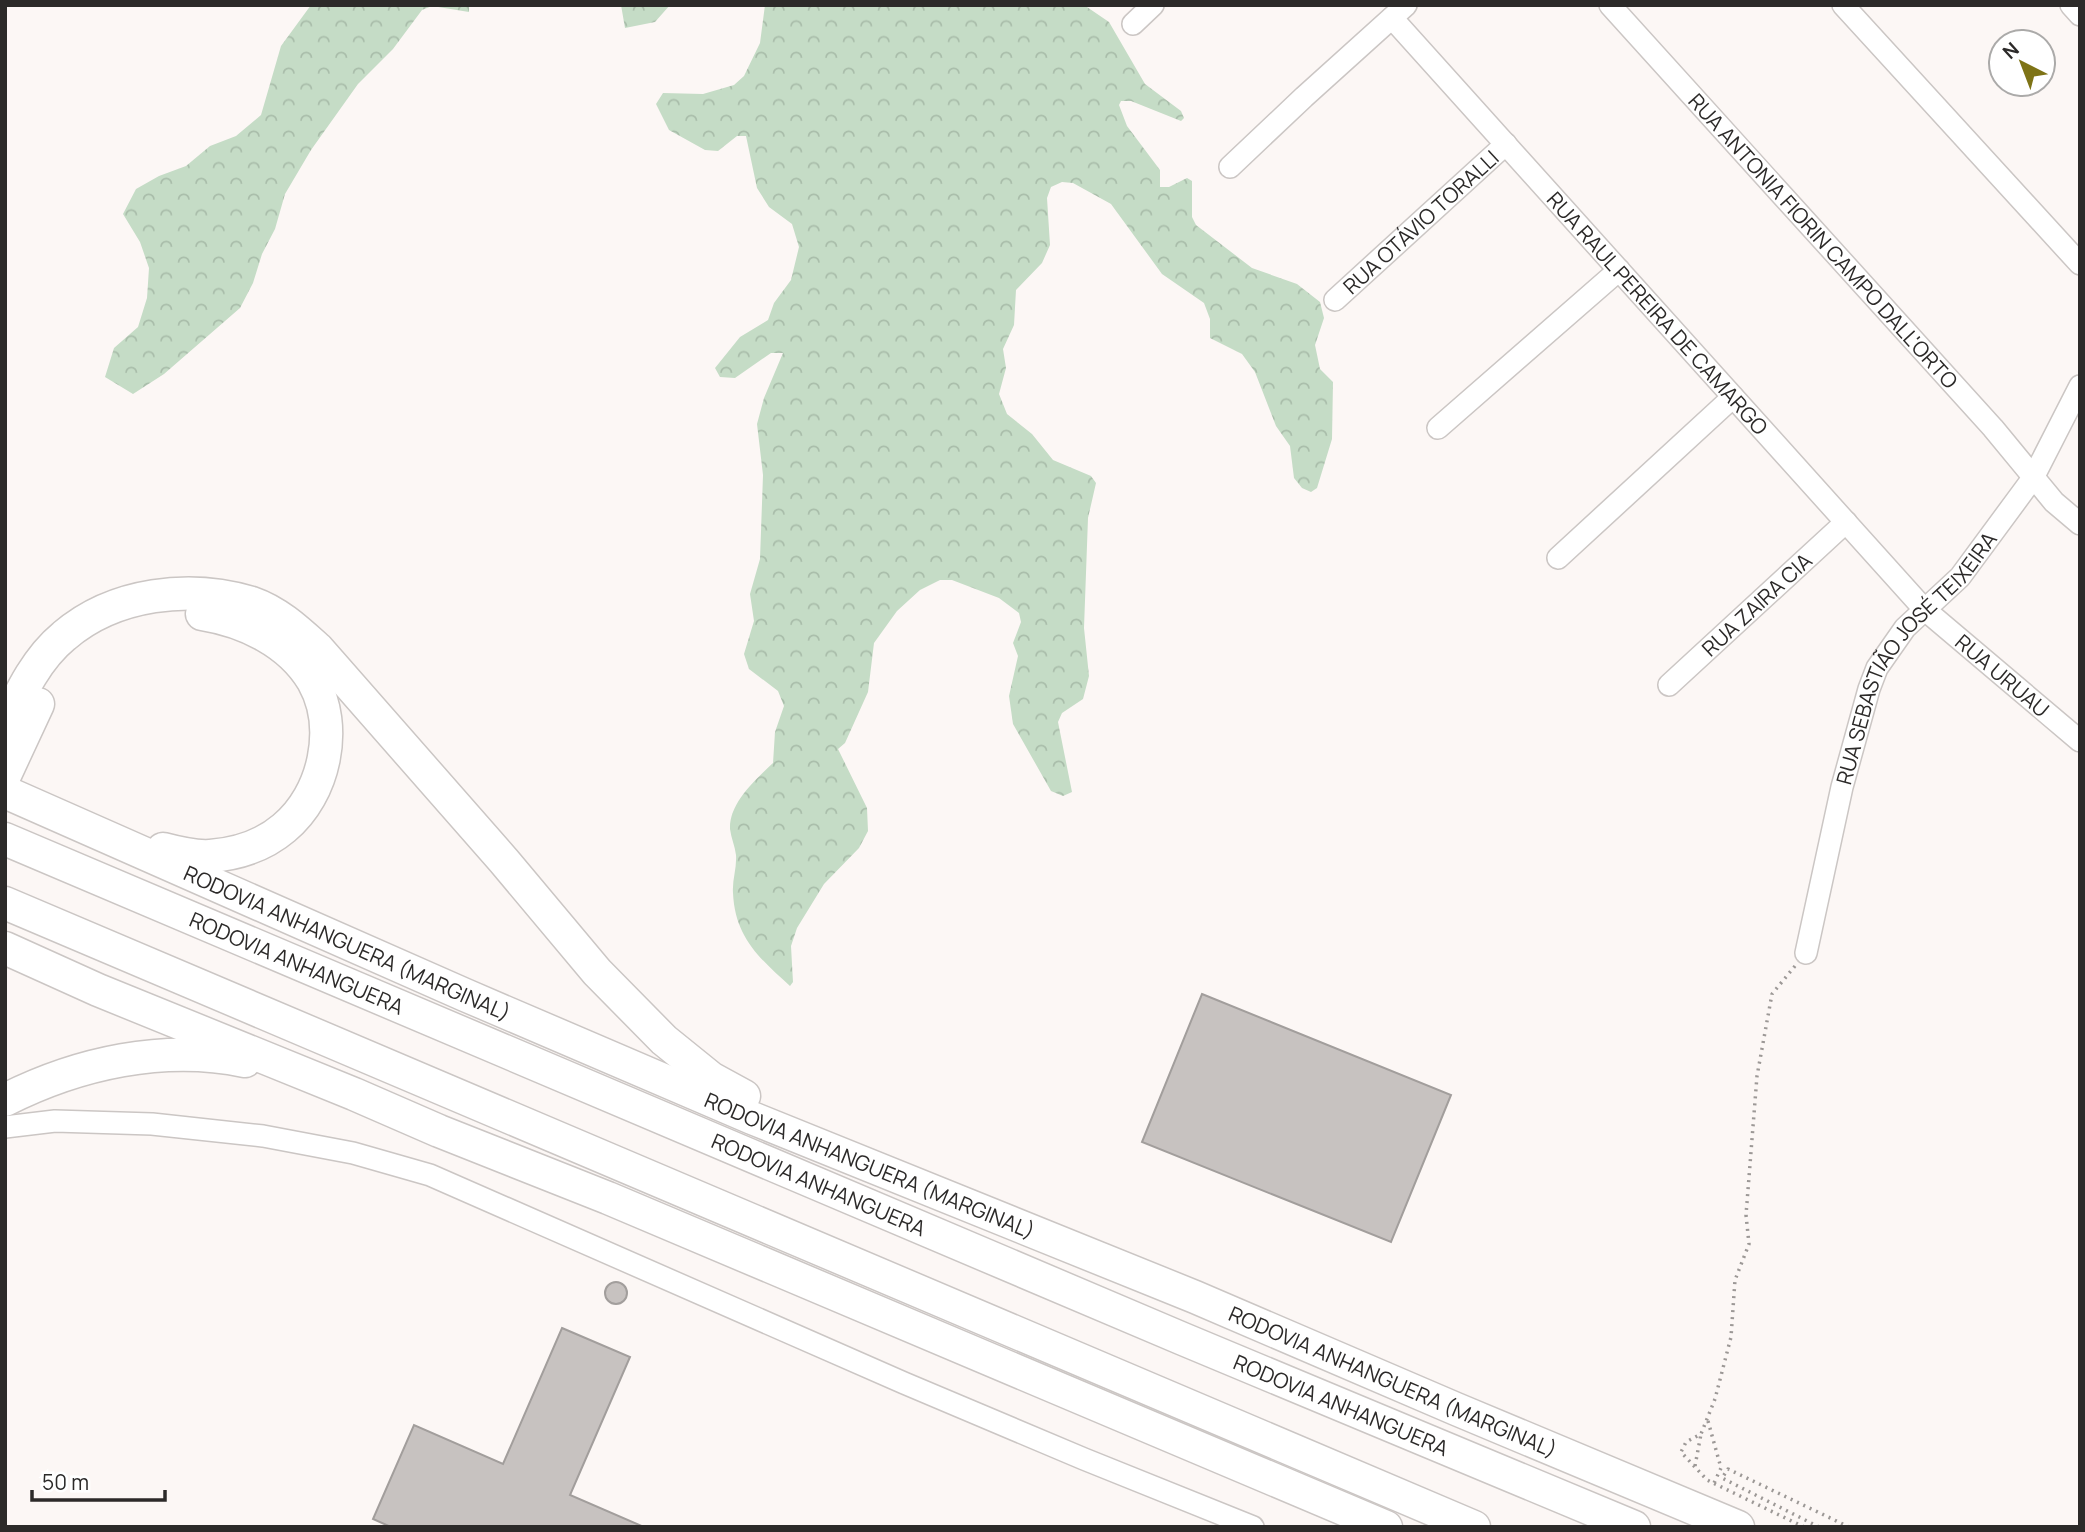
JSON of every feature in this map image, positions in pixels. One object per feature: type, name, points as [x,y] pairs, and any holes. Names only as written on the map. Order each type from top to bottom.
[{"type":"highway","points":[[5,725],[34,671],[48,652],[63,636],[95,615],[137,599],[157,595],[216,595],[254,604],[290,624],[318,649],[504,861],[597,972],[664,1040],[711,1078],[785,1119],[953,1199]]},
{"type":"highway","points":[[5,775],[32,715],[64,666],[93,642],[135,621],[184,612],[237,621],[274,641],[304,668],[325,711],[325,748],[311,794],[286,827],[252,848],[209,856],[171,851],[101,834]]},
{"type":"highway","name":"RODOVIA ANHANGUERA (MARGINAL)","points":[[5,792],[751,1118],[1195,1297],[1468,1415],[1738,1527]]},
{"type":"highway","name":"RODOVIA ANHANGUERA","points":[[5,839],[1183,1339],[1634,1527]]},
{"type":"highway","points":[[12,906],[1474,1527]]},
{"type":"highway","points":[[5,948],[98,990],[439,1131]]},
{"type":"highway","points":[[5,1100],[79,1070],[134,1057],[184,1055],[259,1064],[608,1198],[1386,1527]]},
{"type":"street","points":[[1133,23],[1153,5]]},
{"type":"street","name":"RUA ANTONIA FIORIN CAMPO DALL'ORTO","points":[[1610,5],[1993,428],[2054,502],[2080,524]]},
{"type":"street","points":[[1843,5],[2080,264]]},
{"type":"street","points":[[2071,5],[2080,15]]},
{"type":"street","points":[[1230,167],[1399,12]]},
{"type":"street","name":"RUA RAUL PEREIRA DE CAMARGO","points":[[1399,12],[1506,144],[1924,609]]},
{"type":"street","name":"RUA OTÁVIO TORALLI","points":[[1335,300],[1506,144]]},
{"type":"street","points":[[1438,428],[1619,270]]},
{"type":"street","name":"RUA SEBASTIÃO JOSÉ TEIXEIRA","points":[[1806,953],[1842,787],[1868,689],[1877,668],[1924,609],[1960,577],[2033,478],[2080,386]]},
{"type":"street","points":[[1558,558],[1733,397]]},
{"type":"street","name":"RUA ZAIRA CIA","points":[[1668,685],[1846,523]]},
{"type":"street","name":"RUA URUAU","points":[[1924,609],[2080,741]]},
{"type":"street","points":[[5,1127],[55,1121],[152,1124],[235,1133],[353,1153],[430,1175],[904,1383],[1253,1527]]},
{"type":"path","points":[[1695,1467],[1701,1434],[1715,1399],[1731,1336],[1735,1280],[1749,1244],[1746,1215],[1757,1076],[1772,994],[1806,953]]},
{"type":"path","points":[[1707,1419],[1721,1468],[1714,1483]]},
{"type":"path","points":[[1701,1434],[1686,1441],[1681,1452],[1707,1480],[1804,1527]]},
{"type":"path","points":[[1819,1527],[1723,1478],[1728,1469],[1849,1527]]},
{"type":"green space","points":[[311,5],[469,5],[469,12],[432,6],[422,10],[393,49],[358,84],[311,150],[285,194],[275,229],[240,308],[164,374],[133,394],[105,377],[114,348],[138,327],[147,298],[149,268],[140,242],[123,214],[136,189],[159,176],[186,166],[210,146],[236,136],[261,115],[281,46]]},
{"type":"green space","points":[[621,5],[670,5],[655,22],[625,28]]},
{"type":"green space","points":[[765,5],[1084,5],[1109,22],[1145,84],[1181,111],[1184,118],[1181,121],[1131,101],[1121,101],[1119,105],[1127,126],[1160,170],[1160,187],[1169,187],[1187,178],[1192,181],[1192,217],[1196,225],[1252,268],[1297,284],[1320,302],[1324,318],[1315,345],[1320,369],[1333,382],[1332,439],[1317,488],[1311,492],[1302,488],[1294,478],[1290,446],[1276,426],[1255,372],[1242,354],[1210,338],[1210,319],[1204,303],[1162,274],[1111,204],[1073,183],[1062,182],[1051,187],[1047,198],[1050,245],[1042,263],[1016,290],[1014,325],[1003,349],[1006,368],[999,394],[1007,414],[1032,434],[1053,460],[1091,476],[1096,483],[1088,518],[1084,628],[1089,676],[1083,699],[1062,713],[1058,722],[1072,792],[1063,796],[1051,791],[1013,724],[1009,696],[1018,656],[1013,643],[1021,622],[1019,613],[999,598],[952,580],[940,580],[920,590],[897,611],[874,643],[868,692],[845,743],[838,749],[867,808],[868,831],[859,848],[824,884],[797,928],[791,946],[793,982],[790,986],[759,956],[738,922],[733,893],[736,855],[730,829],[731,819],[739,801],[773,763],[775,732],[784,706],[778,691],[749,669],[744,654],[754,621],[750,594],[760,559],[763,475],[757,424],[764,398],[783,353],[771,353],[735,378],[720,377],[715,368],[740,337],[768,320],[774,303],[791,280],[799,247],[792,224],[769,207],[757,188],[746,136],[737,136],[718,151],[705,150],[669,130],[656,104],[663,93],[703,94],[734,85],[744,76],[760,43]]},
{"type":"building","points":[[1202,994],[1451,1095],[1391,1242],[1142,1142]]},
{"type":"building","points":[[616,1282],[624,1285],[627,1293],[624,1301],[616,1304],[608,1301],[605,1293],[608,1285]]},
{"type":"building","points":[[562,1328],[630,1357],[570,1495],[644,1527],[391,1527],[373,1519],[414,1425],[503,1464]]}]
